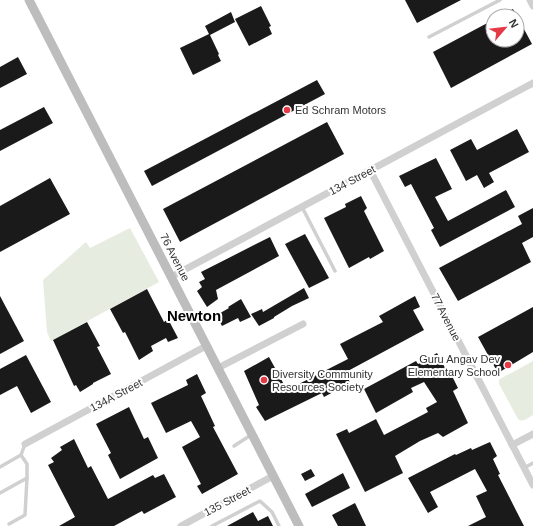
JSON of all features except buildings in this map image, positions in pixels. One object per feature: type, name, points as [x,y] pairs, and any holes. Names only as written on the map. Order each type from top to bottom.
[{"type":"main road","name":"76 Avenue","points":[[29,0],[299,526]]},
{"type":"street","points":[[530,0],[533,6]]},
{"type":"street","name":"134 Street","points":[[171,277],[533,82]]},
{"type":"street","name":"77 Avenue","points":[[370,170],[533,485]]},
{"type":"street","points":[[218,368],[303,324]]},
{"type":"street","name":"134A Street","points":[[24,444],[206,346]]},
{"type":"street","points":[[512,445],[533,434]]},
{"type":"street","name":"135 Street","points":[[181,526],[273,476]]},
{"type":"lane","points":[[429,37],[500,0]]},
{"type":"lane","points":[[302,207],[335,271]]},
{"type":"lane","points":[[234,446],[252,435]]},
{"type":"lane","points":[[0,467],[21,455],[24,444]]},
{"type":"lane","points":[[9,524],[25,515],[27,464],[21,455]]},
{"type":"lane","points":[[524,468],[533,463]]},
{"type":"lane","points":[[0,493],[27,478]]},
{"type":"lane","points":[[212,526],[260,501],[272,512],[279,526]]},
{"type":"shaded area","points":[[130,228],[159,282],[51,341],[47,332],[43,280],[86,242],[90,248]]},
{"type":"shaded area","points":[[533,361],[533,415],[526,420],[520,420],[518,419],[499,384],[499,380]]},
{"type":"place","name":"Ed Schram Motors","points":[[287,110]]},
{"type":"place","name":"Guru Angav Dev Elementary School","points":[[508,365]]},
{"type":"place","name":"Diversity Community Resources Society","points":[[264,380]]},
{"type":"district","name":"Newton","points":[[194,315]]}]
